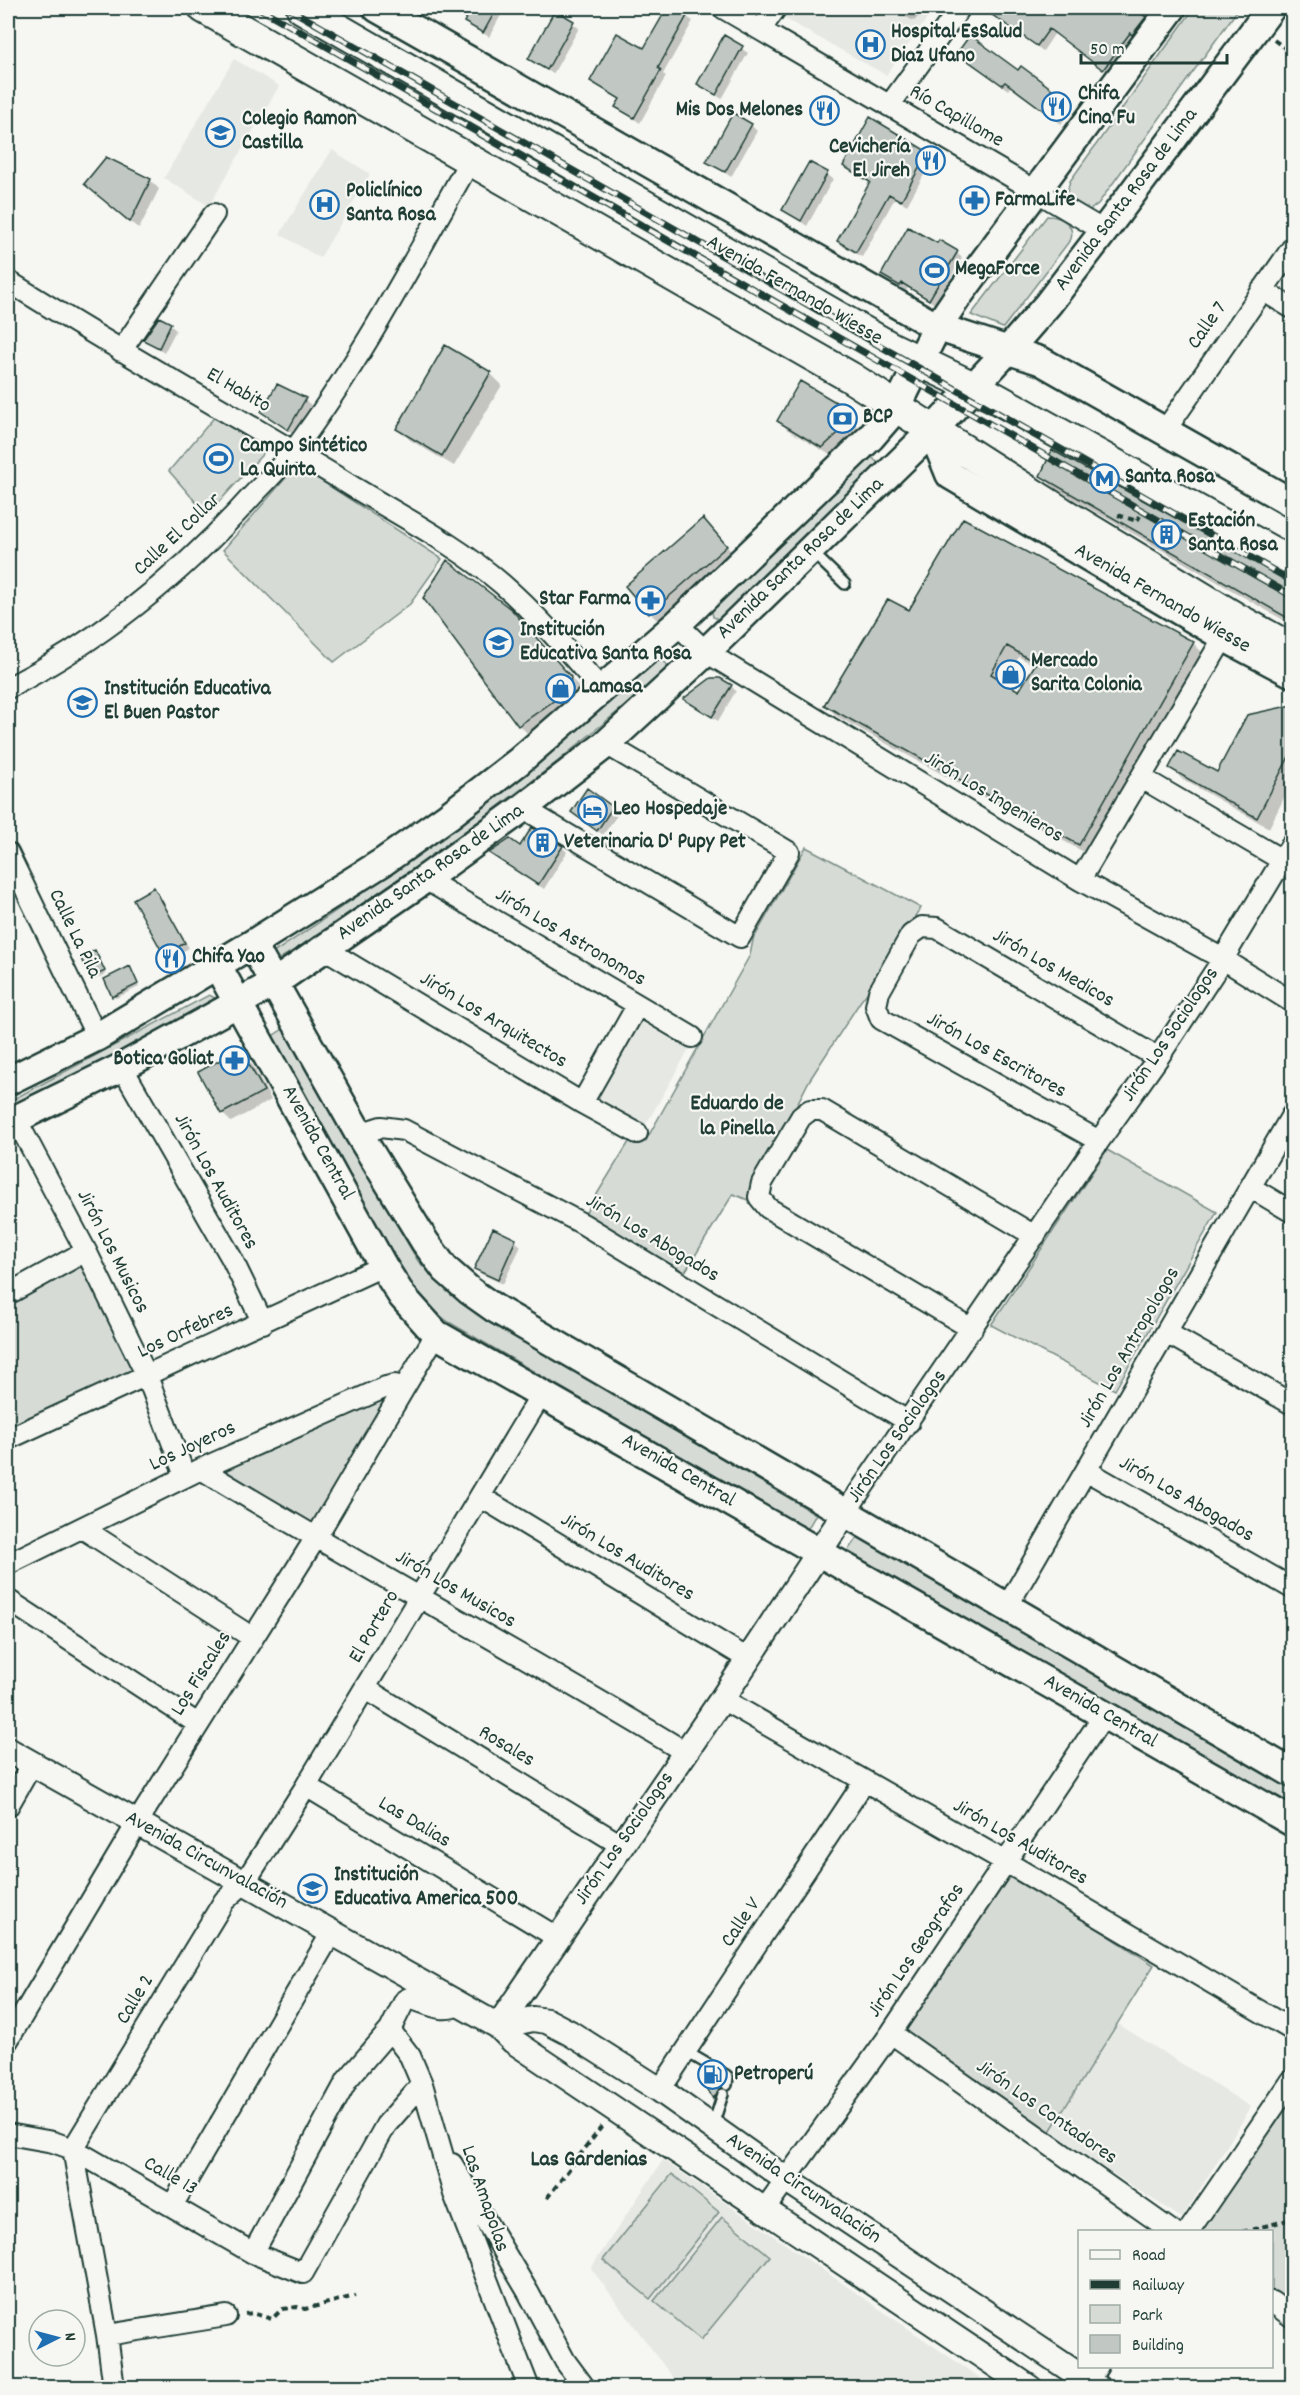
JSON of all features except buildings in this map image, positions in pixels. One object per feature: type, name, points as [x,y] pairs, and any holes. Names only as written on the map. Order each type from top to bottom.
[{"type":"main road","name":"Avenida Fernando Wiesse","points":[[204,8],[850,377],[1061,512],[1236,618],[1293,649]]},
{"type":"main road","name":"Avenida Fernando Wiesse","points":[[302,8],[918,362],[973,386],[1293,563]]},
{"type":"main road","name":"Avenida Fernando Wiesse","points":[[377,8],[406,15],[937,327],[1041,361],[1293,503]]},
{"type":"main road","name":"Avenida Santa Rosa de Lima","points":[[8,1081],[97,1037],[252,945],[383,862],[518,762],[677,624],[871,437],[897,407],[937,327],[1172,8]]},
{"type":"main road","name":"Avenida Santa Rosa de Lima","points":[[12,1121],[122,1067],[274,983],[425,879],[606,744],[706,652],[932,431],[1009,350],[1104,231],[1271,8]]},
{"type":"main road","name":"Avenida Fernando Wiesse","points":[[932,431],[950,475],[1224,637],[1293,673]]},
{"type":"main road","points":[[871,437],[902,460]]},
{"type":"main road","points":[[803,503],[830,530]]},
{"type":"main road","name":"Avenida Central","points":[[252,945],[359,1134],[425,1242],[445,1269],[470,1291],[494,1308],[845,1513],[1008,1605],[1293,1773]]},
{"type":"main road","name":"Avenida Central","points":[[217,965],[240,1002],[383,1266],[402,1296],[436,1334],[1293,1822]]},
{"type":"street","name":"Río Capillome","points":[[723,8],[1104,231]]},
{"type":"street","points":[[761,29],[776,8]]},
{"type":"street","points":[[889,106],[960,8]]},
{"type":"street","name":"Calle El Collar","points":[[8,688],[91,640],[158,588],[216,537],[293,451],[343,380],[388,306],[471,159]]},
{"type":"street","points":[[121,351],[214,214]]},
{"type":"street","name":"Calle 7","points":[[1164,432],[1293,248]]},
{"type":"street","name":"El Habito","points":[[8,280],[121,351],[443,542],[500,583],[538,618],[602,690]]},
{"type":"street","points":[[1262,290],[1293,308]]},
{"type":"street","name":"Jirón Los Ingenieros","points":[[677,624],[706,652],[1080,880],[1223,959],[1293,1002]]},
{"type":"street","points":[[1080,880],[1224,637]]},
{"type":"street","points":[[523,808],[740,937],[789,852],[606,744]]},
{"type":"street","points":[[1142,778],[1289,857]]},
{"type":"street","name":"Calle La Pila","points":[[8,853],[97,1037]]},
{"type":"street","name":"Jirón Los Sociologos","points":[[498,2026],[722,1699],[818,1552],[1158,1058],[1289,857]]},
{"type":"street","name":"Jirón Los Astronomos","points":[[425,879],[692,1037]]},
{"type":"street","name":"Jirón Los Escritores","points":[[922,927],[911,935],[879,992],[876,1006],[881,1018],[1099,1141]]},
{"type":"street","name":"Jirón Los Medicos","points":[[922,927],[937,928],[1158,1058]]},
{"type":"street","name":"Jirón Los Arquitectos","points":[[325,949],[582,1103],[637,1133]]},
{"type":"street","points":[[582,1103],[637,1006]]},
{"type":"street","name":"Jirón Los Auditores","points":[[122,1067],[231,1257],[263,1323]]},
{"type":"street","points":[[972,1329],[768,1208],[759,1197],[767,1173],[801,1117],[810,1110],[822,1110],[1035,1236]]},
{"type":"street","name":"Jirón Los Antropologos","points":[[1008,1605],[1293,1115]]},
{"type":"street","name":"Jirón Los Musicos","points":[[12,1121],[86,1251],[193,1473],[421,1597],[685,1752]]},
{"type":"street","name":"Jirón Los Abogados","points":[[359,1134],[381,1126],[404,1130],[435,1146],[583,1224],[909,1422]]},
{"type":"street","points":[[1250,1187],[1293,1212]]},
{"type":"street","points":[[8,1294],[86,1251]]},
{"type":"street","name":"Los Orfebres","points":[[8,1439],[383,1266]]},
{"type":"street","points":[[1167,1333],[1293,1404]]},
{"type":"street","name":"Los Fiscales","points":[[8,2040],[198,1724],[315,1539],[436,1334]]},
{"type":"street","name":"Los Joyeros","points":[[8,1564],[193,1473],[386,1387],[395,1385],[404,1388]]},
{"type":"street","name":"El Portero","points":[[245,1881],[366,1689],[542,1393]]},
{"type":"street","name":"Jirón Los Abogados","points":[[1087,1471],[1293,1588]]},
{"type":"street","name":"Jirón Los Auditores","points":[[481,1497],[748,1659]]},
{"type":"street","points":[[82,1527],[253,1638]]},
{"type":"street","points":[[8,1600],[198,1724]]},
{"type":"street","name":"Rosales","points":[[366,1689],[621,1845]]},
{"type":"street","name":"Jirón Los Auditores","points":[[722,1699],[1293,2030]]},
{"type":"street","name":"Jirón Los Geografos","points":[[764,2210],[891,2033],[1104,1715]]},
{"type":"street","name":"Avenida Circunvalación","points":[[8,1750],[245,1881],[457,2005],[498,2026],[513,2041],[1030,2388]]},
{"type":"street","points":[[8,1806],[32,1764]]},
{"type":"street","name":"Calle V","points":[[660,2090],[864,1782]]},
{"type":"street","name":"Las Dalias","points":[[306,1786],[558,1938]]},
{"type":"street","name":"Calle 2","points":[[73,2149],[224,1901],[245,1881]]},
{"type":"street","points":[[172,2206],[332,1932]]},
{"type":"street","points":[[253,2253],[347,2080],[390,2030],[405,2000],[409,1998],[443,2009],[451,2009],[457,2005]]},
{"type":"street","name":"Avenida Circunvalación","points":[[498,2026],[533,2019],[548,2021],[570,2033],[660,2090],[787,2180],[1092,2381]]},
{"type":"street","name":"Las Amapolas","points":[[390,2030],[410,2056],[422,2084],[454,2194],[529,2388]]},
{"type":"street","name":"Jirón Los Contadores","points":[[891,2033],[1170,2230]]},
{"type":"street","points":[[1189,2230],[1293,2080]]},
{"type":"street","name":"Calle 13","points":[[8,2134],[52,2142],[73,2149],[253,2253],[301,2273],[306,2272],[386,2125],[422,2084]]},
{"type":"street","points":[[73,2149],[107,2335],[114,2388]]},
{"type":"street","points":[[444,2158],[460,2175],[565,2361],[585,2388]]},
{"type":"street","points":[[1273,2303],[1293,2317]]},
{"type":"street","points":[[107,2335],[226,2316]]},
{"type":"lane","points":[[810,550],[845,584]]},
{"type":"lane","points":[[685,2051],[728,2077],[712,2127]]},
{"type":"path","points":[[1118,515],[1137,521],[1140,516]]},
{"type":"path","points":[[547,2198],[608,2119]]},
{"type":"path","points":[[1250,2230],[1293,2219]]},
{"type":"path","points":[[226,2316],[252,2313],[272,2319],[282,2309],[297,2307],[305,2309],[355,2296]]},
{"type":"shaded area","name":"Hospital EsSalud Diaz Ufano","points":[[786,8],[935,8],[886,75],[780,16]]},
{"type":"shaded area","name":"Colegio Ramon Castilla","points":[[234,59],[279,86],[209,206],[164,178]]},
{"type":"shaded area","name":"Policlínico Santa Rosa","points":[[332,150],[370,174],[320,258],[280,234]]},
{"type":"shaded area","points":[[636,1019],[689,1049],[644,1128],[592,1098]]},
{"type":"shaded area","points":[[1118,2024],[1251,2107],[1182,2218],[1049,2133]]},
{"type":"shaded area","points":[[663,2160],[993,2387],[680,2387],[591,2268]]},
{"type":"green space","points":[[1194,8],[1239,8],[1098,204],[1090,210],[1079,206],[1067,192],[1070,181]]},
{"type":"green space","points":[[1047,216],[1057,217],[1066,222],[1071,229],[1071,239],[1003,328],[971,315]]},
{"type":"green space","name":"Campo Sintético La Quinta","points":[[217,414],[269,447],[207,515],[169,471]]},
{"type":"green space","points":[[869,454],[880,465],[721,620],[713,617],[711,608]]},
{"type":"green space","points":[[297,465],[442,559],[410,604],[334,662],[223,550]]},
{"type":"green space","points":[[659,656],[670,668],[557,762],[450,843],[299,947],[276,961],[270,955],[394,871],[515,781]]},
{"type":"green space","points":[[806,847],[921,908],[874,984],[809,1081],[748,1200],[733,1194],[685,1272],[583,1217],[632,1137],[645,1142],[750,955],[753,940]]},
{"type":"green space","points":[[209,995],[215,998],[215,1005],[8,1114],[8,1102]]},
{"type":"green space","points":[[283,1029],[418,1261],[440,1283],[480,1316],[816,1514],[807,1530],[447,1321],[416,1295],[265,1041]]},
{"type":"green space","points":[[1107,1150],[1217,1212],[1115,1390],[991,1325]]},
{"type":"green space","points":[[85,1261],[141,1368],[8,1431],[8,1304]]},
{"type":"green space","points":[[384,1397],[387,1400],[315,1525],[227,1476],[225,1470],[228,1465]]},
{"type":"green space","points":[[858,1536],[1292,1789],[1292,1810],[846,1553]]},
{"type":"green space","points":[[1012,1873],[1154,1965],[1049,2133],[905,2031]]},
{"type":"green space","points":[[1292,2093],[1292,2307],[1273,2294],[1273,2230],[1199,2230]]},
{"type":"green space","points":[[672,2174],[719,2212],[650,2299],[603,2260]]},
{"type":"green space","points":[[722,2217],[770,2256],[701,2340],[654,2301]]},
{"type":"railway","points":[[259,8],[1292,596]]},
{"type":"railway","points":[[288,8],[1292,581]]},
{"type":"place","name":"Hospital EsSalud Diaz Ufano","points":[[870,45]]},
{"type":"place","name":"Chifa Cina Fu","points":[[1057,107]]},
{"type":"place","name":"Mis Dos Melones","points":[[824,111]]},
{"type":"place","name":"Colegio Ramon Castilla","points":[[221,132]]},
{"type":"place","name":"Cevichería El Jireh","points":[[931,160]]},
{"type":"place","name":"FarmaLife","points":[[974,201]]},
{"type":"place","name":"Policlínico Santa Rosa","points":[[325,204]]},
{"type":"place","name":"MegaForce","points":[[934,270]]},
{"type":"place","name":"BCP","points":[[842,418]]},
{"type":"place","name":"Campo Sintético La Quinta","points":[[219,459]]},
{"type":"place","name":"Santa Rosa","points":[[1104,478]]},
{"type":"place","name":"Estación Santa Rosa","points":[[1167,534]]},
{"type":"place","name":"Star Farma","points":[[651,600]]},
{"type":"place","name":"Institución Educativa Santa Rosa","points":[[499,643]]},
{"type":"place","name":"Mercado Sarita Colonia","points":[[1010,674]]},
{"type":"place","name":"Lamasa","points":[[560,688]]},
{"type":"place","name":"Institución Educativa El Buen Pastor","points":[[83,702]]},
{"type":"place","name":"Leo Hospedaje","points":[[592,810]]},
{"type":"place","name":"Veterinaria D' Pupy Pet","points":[[543,843]]},
{"type":"place","name":"Chifa Yao","points":[[171,958]]},
{"type":"place","name":"Botica Goliat","points":[[235,1060]]},
{"type":"place","name":"Institución Educativa America 500","points":[[313,1888]]},
{"type":"place","name":"Petroperú","points":[[713,2075]]},
{"type":"district","name":"Eduardo de la Pinella","points":[[737,1116]]},
{"type":"district","name":"Las Gardenias","points":[[589,2160]]}]
